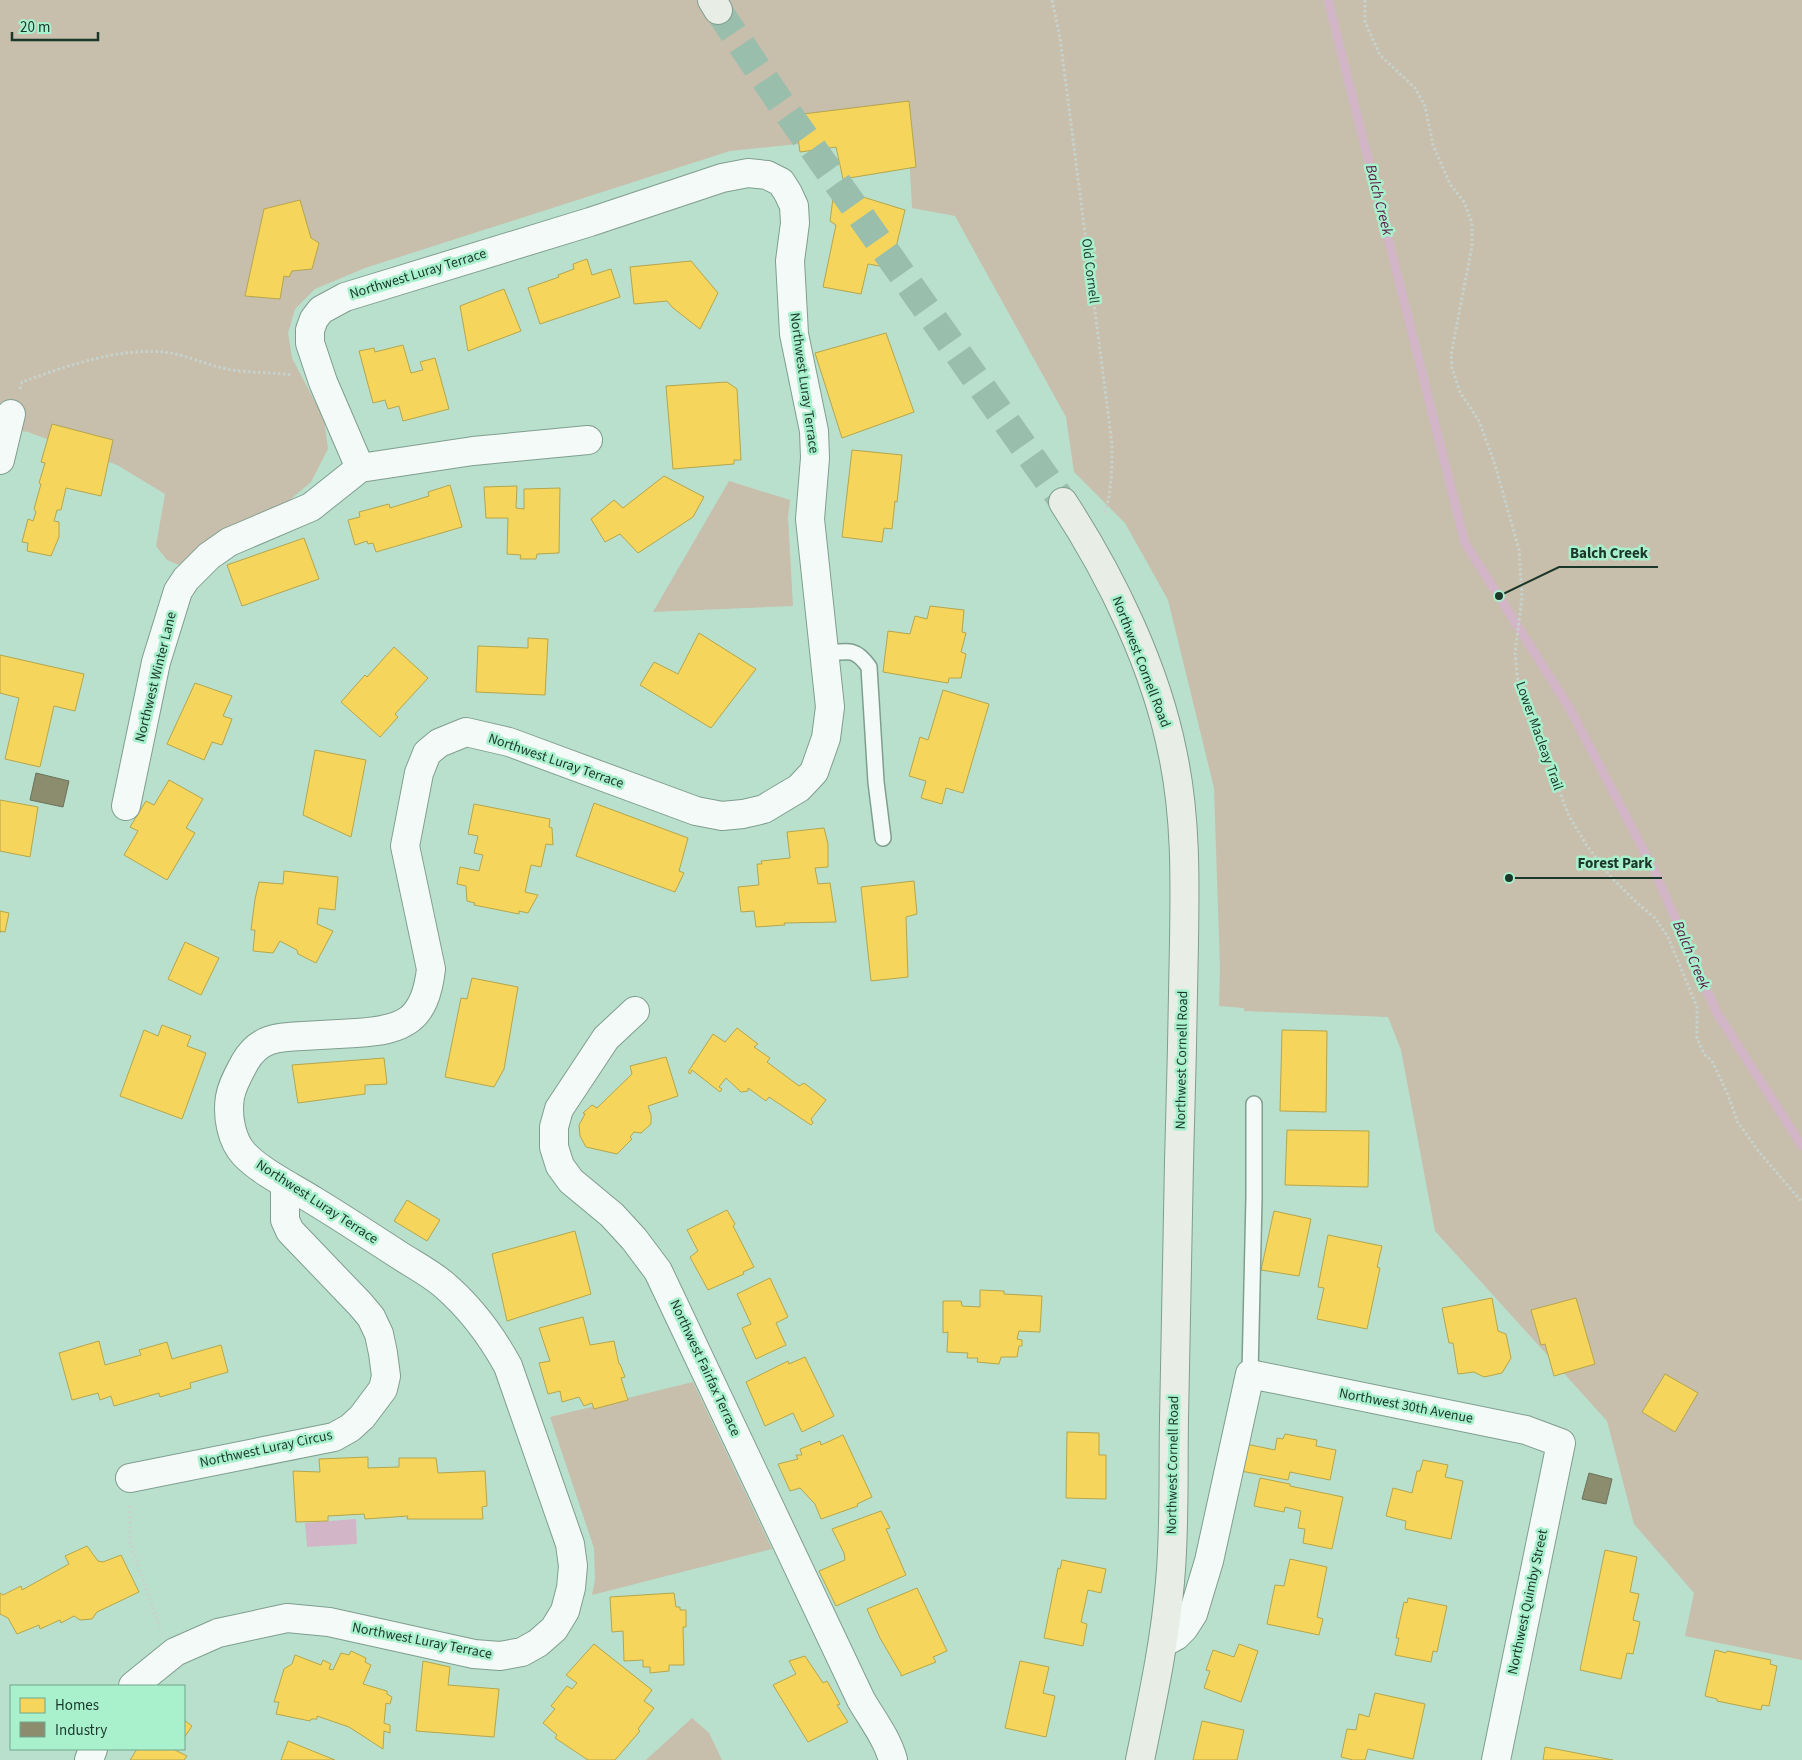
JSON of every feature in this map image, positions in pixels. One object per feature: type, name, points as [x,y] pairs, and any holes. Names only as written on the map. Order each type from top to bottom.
[{"type":"main road","name":"Northwest Cornell Road","points":[[1064,502],[1085,535],[1111,584],[1128,621],[1165,719],[1174,758],[1182,822],[1184,892],[1183,1048],[1170,1577],[1163,1643],[1140,1760]]},
{"type":"street","name":"Northwest Luray Terrace","points":[[134,1685],[175,1652],[218,1633],[287,1618],[329,1622],[474,1654],[500,1656],[522,1652],[538,1643],[554,1629],[565,1610],[571,1588],[573,1566],[570,1544],[508,1366],[495,1342],[468,1309],[442,1283],[316,1201],[285,1184],[244,1153],[235,1139],[230,1122],[230,1097],[237,1075],[258,1045],[275,1038],[380,1031],[400,1026],[412,1017],[422,1004],[429,989],[431,969],[405,846],[419,774],[427,754],[438,743],[466,732],[509,742],[696,812],[722,816],[743,814],[764,808],[799,788],[814,772],[826,738],[830,706],[810,519],[815,458],[814,431],[794,334],[790,261],[795,222],[794,206],[788,193],[780,182],[767,175],[748,173],[722,178],[590,222],[345,297],[321,310],[314,319],[310,330],[310,343],[323,382],[360,468]]},
{"type":"street","points":[[0,460],[11,414]]},
{"type":"street","points":[[360,468],[473,451],[588,440]]},
{"type":"street","name":"Northwest Winter Lane","points":[[126,806],[156,662],[178,591],[186,579],[209,556],[229,542],[311,507],[360,468]]},
{"type":"street","name":"Northwest Fairfax Terrace","points":[[635,1011],[606,1038],[559,1109],[554,1127],[554,1147],[560,1166],[572,1181],[612,1215],[634,1239],[658,1271],[861,1700],[879,1729],[893,1760]]},
{"type":"street","name":"Northwest Luray Circus","points":[[130,1478],[334,1437],[350,1428],[362,1417],[383,1389],[386,1376],[383,1352],[379,1334],[371,1317],[290,1231],[285,1220],[285,1184]]},
{"type":"street","points":[[1163,1643],[1176,1636],[1193,1614],[1209,1561],[1250,1374]]},
{"type":"street","name":"Northwest 30th Avenue","points":[[1250,1374],[1526,1430],[1561,1444]]},
{"type":"street","name":"Northwest Quimby Street","points":[[1496,1760],[1561,1444]]},
{"type":"lane","points":[[824,654],[847,651],[861,655],[869,667],[876,782],[883,838]]},
{"type":"lane","points":[[1250,1374],[1254,1104]]},
{"type":"path","name":"Old Cornell","points":[[1052,0],[1060,38],[1112,444],[1111,479],[1107,508],[1103,517],[1085,535]]},
{"type":"path","name":"Lower Macleay Trail","points":[[1365,0],[1365,22],[1372,39],[1380,55],[1414,88],[1425,106],[1433,145],[1450,184],[1464,202],[1472,223],[1472,246],[1451,355],[1452,368],[1460,392],[1479,422],[1494,462],[1519,549],[1522,598],[1515,652],[1518,683],[1569,816],[1587,846],[1611,877],[1655,918],[1668,938],[1697,1007],[1697,1038],[1704,1054],[1712,1062],[1728,1095],[1737,1121],[1759,1152],[1802,1202]]},
{"type":"path","points":[[11,414],[22,382],[62,368],[103,357],[136,352],[165,352],[228,369],[290,375],[323,382]]},
{"type":"path","points":[[130,1478],[130,1543],[161,1631],[175,1652]]},
{"type":"shaded area","points":[[0,0],[1802,0],[1802,1660],[1685,1636],[1694,1593],[1634,1524],[1607,1421],[1435,1231],[1401,1050],[1388,1017],[1244,1011],[1244,1008],[1219,1006],[1220,968],[1214,788],[1168,600],[1125,523],[1074,472],[1066,417],[955,216],[912,208],[909,153],[855,138],[730,151],[365,268],[315,289],[295,309],[288,333],[292,358],[324,419],[328,449],[311,482],[286,503],[224,529],[179,565],[167,560],[156,546],[165,494],[117,465],[28,432],[0,428]]},
{"type":"shaded area","points":[[729,481],[790,500],[788,517],[793,606],[653,612]]},
{"type":"shaded area","points":[[693,1382],[772,1549],[592,1595],[595,1580],[594,1548],[550,1417]]},
{"type":"shaded area","points":[[356,1519],[357,1544],[307,1547],[305,1523]]},
{"type":"shaded area","points":[[692,1718],[709,1733],[722,1760],[646,1760]]},
{"type":"building: Homes","points":[[909,101],[916,167],[843,179],[836,147],[800,152],[795,115]]},
{"type":"building: Homes","points":[[834,191],[863,197],[905,210],[891,268],[868,264],[861,294],[823,287],[836,225],[830,221]]},
{"type":"building: Homes","points":[[300,200],[311,238],[319,243],[312,269],[292,271],[289,277],[284,276],[280,299],[245,296],[264,209]]},
{"type":"building: Homes","points":[[587,259],[592,275],[611,269],[620,297],[540,324],[528,288],[559,277],[558,275],[574,269],[573,264]]},
{"type":"building: Homes","points":[[691,261],[718,293],[700,329],[667,301],[634,304],[630,267]]},
{"type":"building: Homes","points":[[504,289],[521,331],[468,351],[460,306]]},
{"type":"building: Homes","points":[[886,333],[914,412],[842,438],[815,353]]},
{"type":"building: Homes","points":[[403,345],[411,373],[423,370],[420,362],[435,358],[449,409],[403,421],[399,406],[388,409],[385,400],[373,403],[359,351],[374,348],[375,352]]},
{"type":"building: Homes","points":[[727,382],[737,389],[741,460],[734,460],[734,464],[673,469],[666,386]]},
{"type":"building: Homes","points":[[52,424],[113,440],[101,496],[66,488],[61,510],[57,510],[54,521],[59,522],[59,537],[51,556],[27,551],[28,543],[22,542],[28,519],[33,521],[36,512],[34,509],[45,463],[41,462]]},
{"type":"building: Homes","points":[[852,450],[902,455],[892,529],[884,528],[882,542],[842,537]]},
{"type":"building: Homes","points":[[664,476],[704,497],[693,517],[638,553],[620,534],[605,542],[591,519],[614,500],[623,508]]},
{"type":"building: Homes","points":[[450,485],[462,527],[376,552],[373,543],[368,544],[367,541],[355,545],[348,520],[360,517],[359,512],[389,504],[390,508],[429,496],[428,492]]},
{"type":"building: Homes","points":[[517,486],[516,508],[524,509],[524,489],[560,488],[559,553],[537,554],[536,559],[520,559],[521,555],[507,554],[508,518],[486,518],[484,487]]},
{"type":"building: Homes","points":[[304,538],[319,579],[242,606],[227,565]]},
{"type":"building: Homes","points":[[930,606],[964,610],[962,632],[966,633],[961,652],[966,654],[961,678],[949,678],[948,683],[883,672],[888,631],[910,634],[915,616],[927,619]]},
{"type":"building: Homes","points":[[699,633],[756,669],[711,728],[640,685],[654,662],[678,674]]},
{"type":"building: Homes","points":[[528,638],[548,639],[545,695],[476,692],[478,646],[528,648]]},
{"type":"building: Homes","points":[[394,647],[428,678],[395,714],[398,717],[380,737],[341,702]]},
{"type":"building: Homes","points":[[0,655],[84,674],[75,711],[54,706],[40,767],[5,759],[19,698],[0,693]]},
{"type":"building: Homes","points":[[195,683],[232,696],[223,716],[232,719],[222,745],[212,742],[204,760],[167,744]]},
{"type":"building: Homes","points":[[943,690],[989,704],[963,793],[946,788],[942,804],[921,798],[926,781],[909,776],[920,737],[928,740]]},
{"type":"building: Homes","points":[[315,750],[366,760],[351,837],[303,815]]},
{"type":"building: Homes","points":[[169,780],[203,799],[186,828],[195,833],[167,880],[124,855],[138,831],[130,827],[146,801],[154,805]]},
{"type":"building: Homes","points":[[0,800],[38,807],[30,857],[0,851]]},
{"type":"building: Homes","points":[[594,803],[688,838],[679,871],[684,873],[675,892],[576,856]]},
{"type":"building: Homes","points":[[474,804],[550,819],[549,827],[552,828],[553,845],[546,844],[541,867],[531,865],[525,892],[538,895],[528,913],[519,911],[519,914],[474,905],[475,903],[467,901],[466,886],[457,884],[460,867],[479,871],[483,855],[474,853],[478,836],[468,834]]},
{"type":"building: Homes","points":[[824,828],[828,844],[828,867],[815,868],[818,884],[830,883],[836,922],[784,923],[785,925],[756,927],[754,911],[741,912],[738,887],[759,885],[757,864],[762,864],[761,861],[790,858],[787,832]]},
{"type":"building: Homes","points":[[284,871],[338,877],[335,910],[319,908],[317,924],[333,931],[316,963],[298,954],[297,950],[280,941],[273,953],[253,951],[255,930],[251,930],[259,882],[283,884]]},
{"type":"building: Homes","points":[[914,881],[917,914],[906,917],[908,977],[871,981],[861,887]]},
{"type":"building: Homes","points":[[0,911],[9,913],[5,932],[0,931]]},
{"type":"building: Homes","points":[[185,942],[219,958],[201,995],[168,979]]},
{"type":"building: Homes","points":[[472,978],[518,987],[504,1069],[494,1087],[445,1077],[461,998],[467,999]]},
{"type":"building: Homes","points":[[162,1025],[191,1036],[187,1046],[206,1053],[182,1119],[120,1096],[144,1030],[158,1036]]},
{"type":"building: Homes","points":[[737,1028],[758,1044],[754,1047],[770,1058],[767,1062],[799,1086],[804,1083],[826,1100],[811,1119],[813,1123],[811,1125],[769,1097],[766,1101],[748,1088],[748,1091],[741,1092],[726,1078],[719,1087],[722,1089],[720,1092],[692,1070],[690,1074],[688,1072],[713,1034],[725,1042]]},
{"type":"building: Homes","points":[[1282,1030],[1327,1031],[1326,1112],[1280,1111]]},
{"type":"building: Homes","points":[[666,1057],[678,1096],[648,1106],[651,1124],[641,1133],[634,1132],[630,1137],[632,1139],[617,1154],[586,1147],[580,1136],[579,1125],[585,1114],[583,1113],[592,1105],[597,1108],[632,1074],[630,1066]]},
{"type":"building: Homes","points":[[384,1058],[387,1084],[365,1085],[365,1094],[298,1103],[292,1065]]},
{"type":"building: Homes","points":[[1287,1130],[1369,1131],[1368,1187],[1285,1185]]},
{"type":"building: Homes","points":[[407,1200],[440,1220],[427,1241],[394,1221]]},
{"type":"building: Homes","points":[[727,1210],[754,1267],[743,1272],[744,1274],[708,1290],[690,1257],[698,1251],[687,1230]]},
{"type":"building: Homes","points":[[1274,1211],[1311,1219],[1299,1276],[1261,1270]]},
{"type":"building: Homes","points":[[575,1231],[591,1294],[507,1321],[492,1254]]},
{"type":"building: Homes","points":[[1328,1235],[1382,1246],[1377,1267],[1380,1268],[1367,1329],[1317,1319],[1324,1288],[1318,1287]]},
{"type":"building: Homes","points":[[770,1278],[788,1317],[776,1323],[786,1345],[756,1359],[742,1328],[751,1324],[737,1294]]},
{"type":"building: Homes","points":[[980,1290],[1004,1291],[1004,1294],[1042,1296],[1040,1332],[1019,1331],[1017,1339],[1022,1340],[1022,1346],[1019,1346],[1017,1357],[1001,1357],[999,1364],[977,1362],[978,1358],[967,1358],[968,1353],[947,1352],[948,1332],[943,1333],[943,1301],[961,1301],[962,1306],[980,1307]]},
{"type":"building: Homes","points":[[1492,1298],[1498,1331],[1506,1334],[1511,1358],[1502,1373],[1484,1377],[1474,1372],[1458,1374],[1453,1343],[1449,1343],[1442,1308]]},
{"type":"building: Homes","points":[[1576,1298],[1595,1364],[1554,1376],[1545,1344],[1541,1345],[1531,1310]]},
{"type":"building: Homes","points":[[583,1317],[590,1345],[614,1341],[619,1364],[625,1377],[621,1378],[628,1400],[594,1409],[592,1403],[584,1406],[579,1397],[562,1402],[560,1391],[548,1394],[539,1363],[550,1361],[539,1328]]},
{"type":"building: Homes","points":[[99,1341],[105,1365],[141,1355],[139,1350],[167,1342],[172,1359],[221,1345],[228,1372],[190,1383],[191,1388],[160,1397],[159,1393],[114,1406],[111,1396],[100,1400],[98,1393],[72,1400],[59,1353]]},
{"type":"building: Homes","points":[[805,1357],[834,1416],[802,1432],[793,1413],[765,1426],[746,1382],[788,1361],[789,1364]]},
{"type":"building: Homes","points":[[1665,1374],[1698,1393],[1675,1432],[1642,1412]]},
{"type":"building: Homes","points":[[1067,1432],[1099,1433],[1099,1455],[1106,1455],[1106,1499],[1066,1498]]},
{"type":"building: Homes","points":[[1285,1434],[1317,1440],[1316,1446],[1336,1450],[1330,1480],[1290,1472],[1288,1480],[1241,1471],[1246,1444],[1275,1450],[1277,1438],[1283,1439]]},
{"type":"building: Homes","points":[[843,1435],[872,1497],[857,1504],[858,1506],[821,1519],[815,1504],[800,1488],[790,1491],[778,1464],[798,1459],[796,1455],[802,1455],[800,1449],[820,1441],[821,1445]]},
{"type":"building: Homes","points":[[368,1457],[368,1468],[399,1467],[399,1458],[436,1458],[438,1473],[485,1471],[487,1506],[482,1507],[483,1519],[407,1519],[408,1516],[365,1519],[364,1514],[328,1516],[328,1521],[296,1522],[293,1471],[320,1472],[319,1459]]},
{"type":"building: Homes","points":[[1423,1460],[1448,1465],[1445,1477],[1463,1481],[1451,1539],[1405,1529],[1406,1521],[1386,1516],[1393,1488],[1412,1493],[1417,1471],[1420,1471]]},
{"type":"building: Homes","points":[[1260,1478],[1343,1497],[1332,1549],[1303,1543],[1305,1529],[1298,1528],[1301,1511],[1285,1507],[1284,1512],[1254,1506]]},
{"type":"building: Homes","points":[[881,1511],[890,1528],[886,1529],[906,1575],[836,1606],[819,1571],[845,1560],[844,1553],[832,1529]]},
{"type":"building: Homes","points":[[87,1546],[98,1561],[103,1562],[121,1555],[139,1592],[97,1612],[92,1619],[80,1620],[74,1616],[61,1623],[60,1620],[40,1629],[39,1625],[17,1634],[8,1618],[0,1614],[0,1593],[3,1595],[21,1586],[22,1590],[69,1564],[65,1556]]},
{"type":"building: Homes","points":[[1605,1550],[1637,1557],[1630,1592],[1639,1594],[1633,1620],[1640,1622],[1633,1654],[1627,1653],[1621,1679],[1580,1670]]},
{"type":"building: Homes","points":[[1290,1559],[1327,1567],[1317,1617],[1323,1619],[1319,1635],[1267,1624],[1275,1585],[1284,1586]]},
{"type":"building: Homes","points":[[1062,1560],[1106,1569],[1101,1593],[1088,1590],[1081,1622],[1087,1624],[1083,1646],[1044,1638],[1058,1568],[1060,1569]]},
{"type":"building: Homes","points":[[917,1588],[947,1651],[933,1657],[936,1662],[901,1676],[880,1638],[867,1609]]},
{"type":"building: Homes","points":[[674,1593],[676,1607],[680,1607],[680,1610],[686,1610],[686,1627],[683,1627],[684,1665],[669,1665],[669,1671],[650,1673],[650,1667],[643,1667],[643,1660],[624,1661],[623,1631],[612,1632],[610,1597]]},
{"type":"building: Homes","points":[[1408,1598],[1447,1606],[1437,1652],[1433,1651],[1431,1662],[1395,1655],[1399,1638],[1396,1638],[1404,1602],[1407,1603]]},
{"type":"building: Homes","points":[[594,1644],[652,1690],[644,1701],[654,1708],[638,1729],[640,1731],[615,1760],[588,1760],[555,1738],[557,1735],[543,1723],[555,1709],[551,1706],[567,1686],[572,1689],[577,1683],[566,1675]]},
{"type":"building: Homes","points":[[1239,1644],[1258,1651],[1241,1702],[1204,1688],[1210,1671],[1206,1670],[1213,1650],[1234,1657]]},
{"type":"building: Homes","points":[[1715,1650],[1771,1660],[1770,1664],[1777,1666],[1769,1706],[1762,1705],[1761,1710],[1717,1701],[1717,1699],[1705,1696]]},
{"type":"building: Homes","points":[[351,1651],[366,1658],[365,1662],[371,1665],[363,1684],[387,1691],[387,1694],[392,1697],[390,1704],[386,1703],[384,1723],[390,1725],[390,1733],[384,1731],[383,1749],[349,1727],[317,1716],[317,1719],[311,1719],[310,1721],[276,1714],[279,1702],[274,1702],[284,1669],[292,1664],[295,1655],[321,1665],[323,1660],[331,1664],[329,1669],[333,1670],[341,1653],[349,1655]]},
{"type":"building: Homes","points":[[805,1656],[823,1683],[827,1681],[840,1704],[837,1705],[848,1722],[808,1742],[773,1685],[796,1674],[789,1661]]},
{"type":"building: Homes","points":[[423,1661],[450,1667],[448,1685],[499,1689],[494,1737],[416,1731]]},
{"type":"building: Homes","points":[[1020,1661],[1049,1667],[1043,1693],[1055,1696],[1046,1737],[1005,1728]]},
{"type":"building: Homes","points":[[1375,1693],[1425,1704],[1413,1759],[1368,1749],[1365,1760],[1341,1757],[1347,1729],[1356,1730],[1359,1714],[1369,1717]]},
{"type":"building: Homes","points":[[185,1721],[192,1726],[185,1736]]},
{"type":"building: Homes","points":[[1202,1721],[1244,1730],[1237,1760],[1193,1760]]},
{"type":"building: Homes","points":[[288,1741],[335,1760],[281,1760]]},
{"type":"building: Homes","points":[[1545,1747],[1613,1760],[1543,1760]]},
{"type":"building: Homes","points":[[136,1750],[175,1750],[187,1756],[184,1760],[130,1760]]},
{"type":"building: Industry","points":[[36,773],[69,781],[63,807],[30,800]]},
{"type":"building: Industry","points":[[1589,1473],[1612,1479],[1606,1504],[1582,1499]]},
{"type":"waterway","name":"Balch Creek","points":[[1328,0],[1465,543],[1570,709],[1654,870],[1717,1013],[1802,1146]]},
{"type":"tunnel","points":[[718,10],[778,99],[1063,502]]},
{"type":"place","name":"Balch Creek","points":[[1499,596]]},
{"type":"place","name":"Forest Park","points":[[1509,878]]}]
